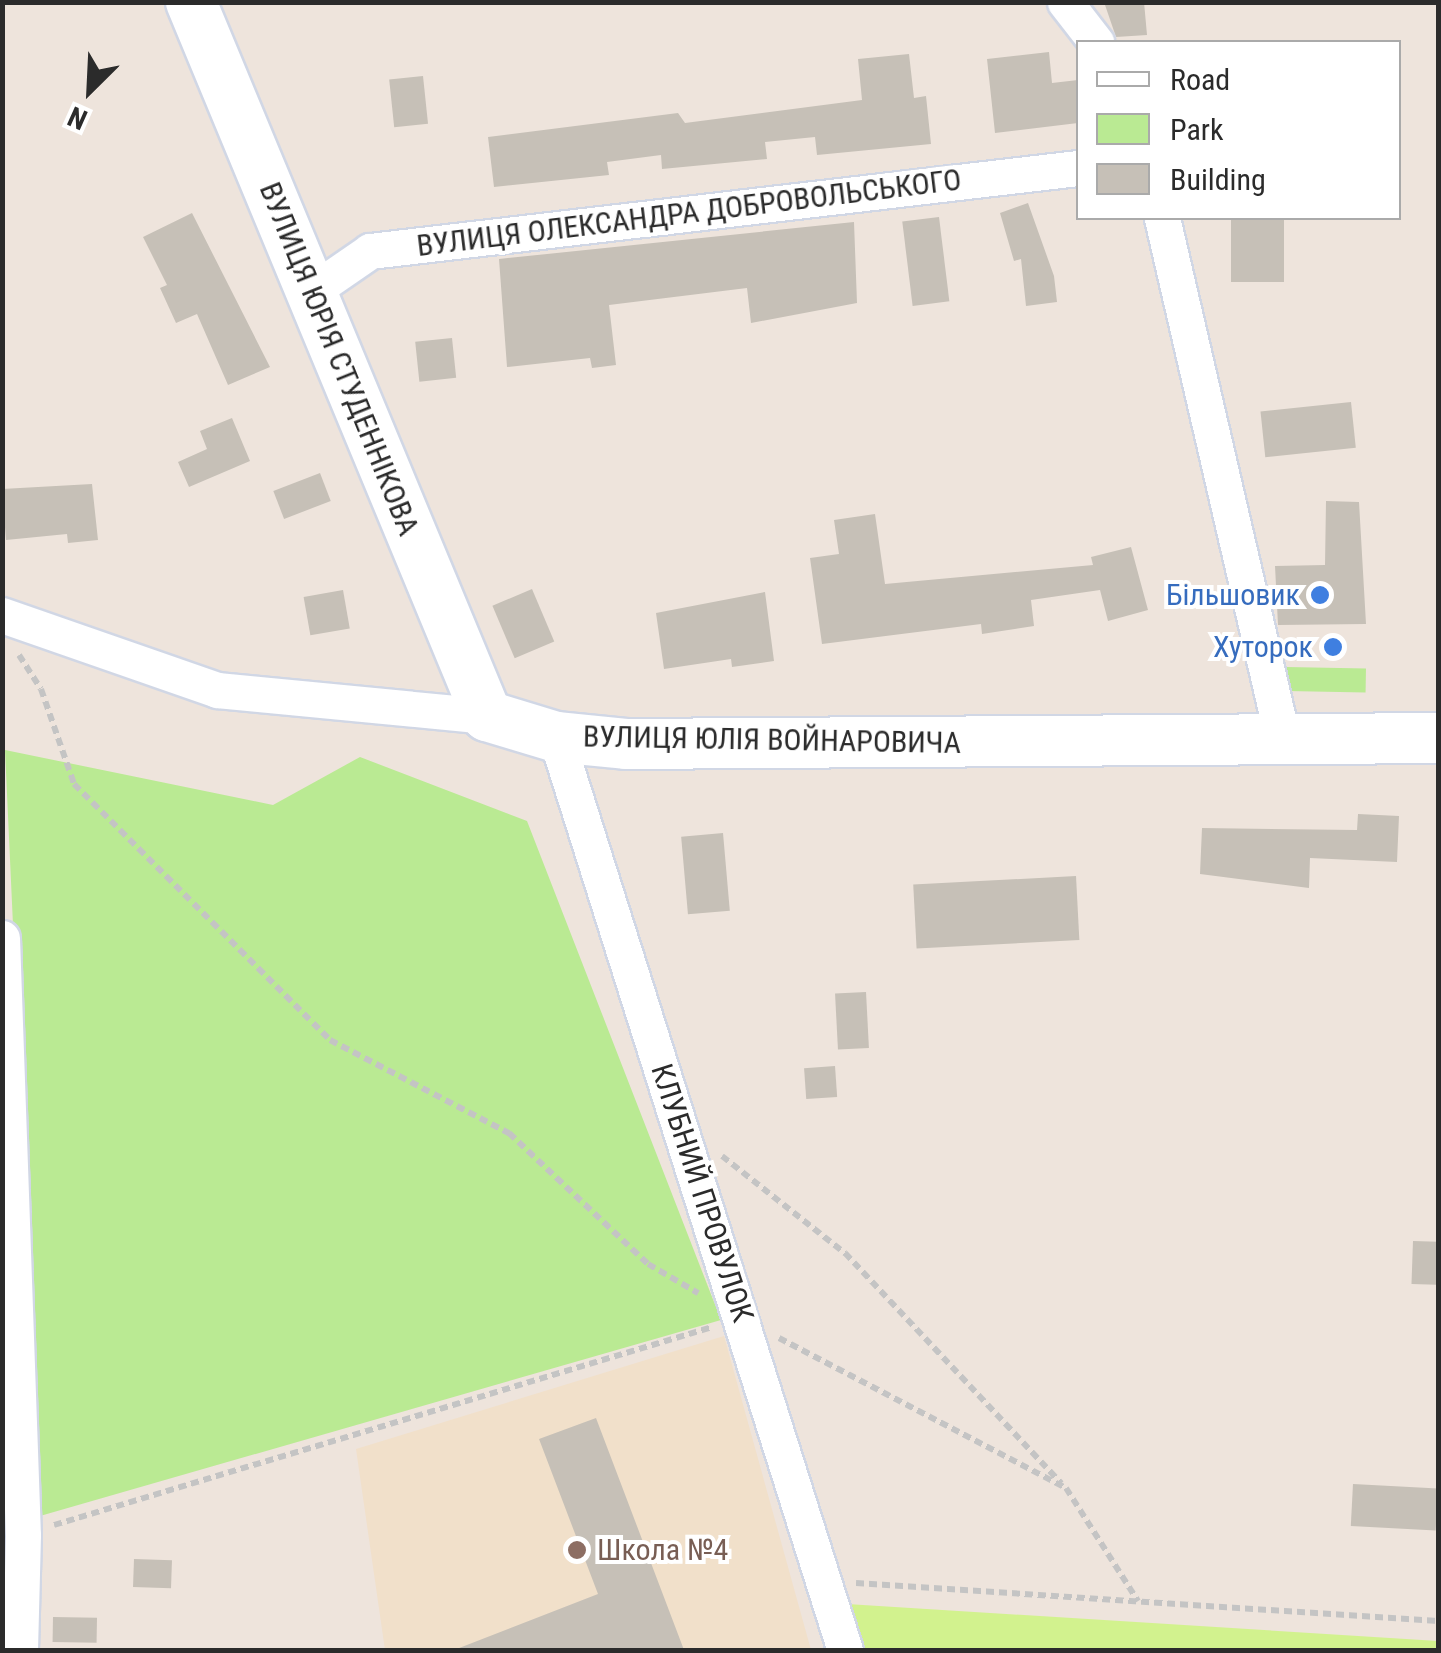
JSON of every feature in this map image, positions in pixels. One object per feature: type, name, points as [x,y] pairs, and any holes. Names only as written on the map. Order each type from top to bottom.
[{"type":"main road","name":"ВУЛИЦЯ ЮРІЯ СТУДЕННІКОВА","points":[[191,2],[487,716]]},
{"type":"main road","name":"ВУЛИЦЯ ЮЛІЯ ВОЙНАРОВИЧА","points":[[487,716],[556,736],[626,744],[1438,738]]},
{"type":"street","points":[[1065,2],[1094,40]]},
{"type":"street","name":"ВУЛИЦЯ ОЛЕКСАНДРА ДОБРОВОЛЬСЬКОГО","points":[[312,291],[370,251],[1076,168]]},
{"type":"street","points":[[1162,220],[1283,742]]},
{"type":"street","name":"ВУЛИЦЯ ЮЛІЯ ВОЙНАРОВИЧА","points":[[7,630],[217,690],[487,716]]},
{"type":"street","name":"КЛУБНИЙ ПРОВУЛОК","points":[[556,736],[844,1650]]},
{"type":"street","points":[[2,938],[23,1535],[20,1650]]},
{"type":"path","points":[[7,630],[41,689],[74,784],[330,1040],[509,1133],[648,1264],[742,1318],[1066,1488]]},
{"type":"path","points":[[678,1121],[845,1253],[1066,1488],[1138,1601]]},
{"type":"path","points":[[23,1535],[742,1318]]},
{"type":"path","points":[[825,1581],[1438,1621]]},
{"type":"shaded area","name":"Школа №4","points":[[724,1336],[811,1650],[385,1650],[356,1449]]},
{"type":"green space","points":[[1287,667],[1366,668],[1366,692],[1287,691]]},
{"type":"green space","points":[[5,750],[273,805],[360,757],[527,821],[721,1320],[40,1516]]},
{"type":"green space","points":[[847,1604],[1438,1641],[1438,1650],[860,1650]]},
{"type":"building","points":[[1104,2],[1144,2],[1147,35],[1116,37]]},
{"type":"building","points":[[1049,52],[1052,83],[1076,80],[1076,123],[995,133],[987,59]]},
{"type":"building","points":[[909,54],[914,98],[926,96],[931,144],[817,155],[815,137],[765,142],[767,159],[662,169],[661,155],[607,162],[609,175],[494,187],[488,137],[678,113],[685,123],[862,100],[858,59]]},
{"type":"building","points":[[423,76],[428,124],[394,127],[389,80]]},
{"type":"building","points":[[1028,203],[1054,276],[1057,302],[1026,306],[1021,259],[1014,261],[1000,213]]},
{"type":"building","points":[[192,213],[270,367],[228,385],[197,314],[176,323],[160,288],[167,285],[143,237]]},
{"type":"building","points":[[939,217],[949,301],[913,306],[902,222]]},
{"type":"building","points":[[1231,220],[1284,220],[1284,282],[1231,282]]},
{"type":"building","points":[[854,222],[857,303],[751,323],[747,288],[609,305],[616,365],[592,368],[590,358],[507,367],[499,259]]},
{"type":"building","points":[[452,338],[456,378],[419,382],[415,342]]},
{"type":"building","points":[[1351,402],[1356,448],[1265,457],[1260,412]]},
{"type":"building","points":[[232,418],[250,461],[189,487],[178,462],[207,449],[200,431]]},
{"type":"building","points":[[320,473],[331,501],[284,519],[273,491]]},
{"type":"building","points":[[92,484],[98,540],[68,543],[67,534],[6,540],[2,489]]},
{"type":"building","name":"Більшовик","points":[[1326,501],[1359,502],[1366,624],[1278,625],[1275,566],[1325,565]]},
{"type":"building","points":[[875,514],[885,584],[1093,565],[1091,557],[1131,547],[1148,610],[1108,621],[1100,590],[1031,600],[1034,626],[982,634],[981,624],[822,644],[810,558],[839,554],[834,520]]},
{"type":"building","points":[[532,589],[554,641],[515,658],[492,606]]},
{"type":"building","points":[[343,590],[350,628],[310,635],[304,597]]},
{"type":"building","points":[[765,592],[774,661],[732,667],[731,659],[664,669],[656,613]]},
{"type":"building","points":[[1358,814],[1399,816],[1397,862],[1310,858],[1309,888],[1200,874],[1202,828],[1357,830]]},
{"type":"building","points":[[723,833],[730,911],[688,914],[681,837]]},
{"type":"building","points":[[1076,876],[1079,940],[917,948],[913,885]]},
{"type":"building","points":[[866,992],[869,1048],[838,1050],[835,994]]},
{"type":"building","points":[[835,1066],[837,1097],[806,1099],[804,1068]]},
{"type":"building","points":[[1413,1241],[1438,1242],[1436,1285],[1411,1284]]},
{"type":"building","points":[[596,1418],[684,1650],[454,1650],[598,1594],[539,1439]]},
{"type":"building","points":[[1353,1484],[1438,1488],[1436,1530],[1351,1526]]},
{"type":"building","points":[[134,1559],[172,1560],[171,1588],[133,1587]]},
{"type":"building","points":[[53,1617],[97,1618],[97,1643],[53,1642]]},
{"type":"place","name":"Більшовик","points":[[1320,595]]},
{"type":"place","name":"Хуторок","points":[[1333,647]]},
{"type":"place","name":"Школа №4","points":[[577,1550]]}]
